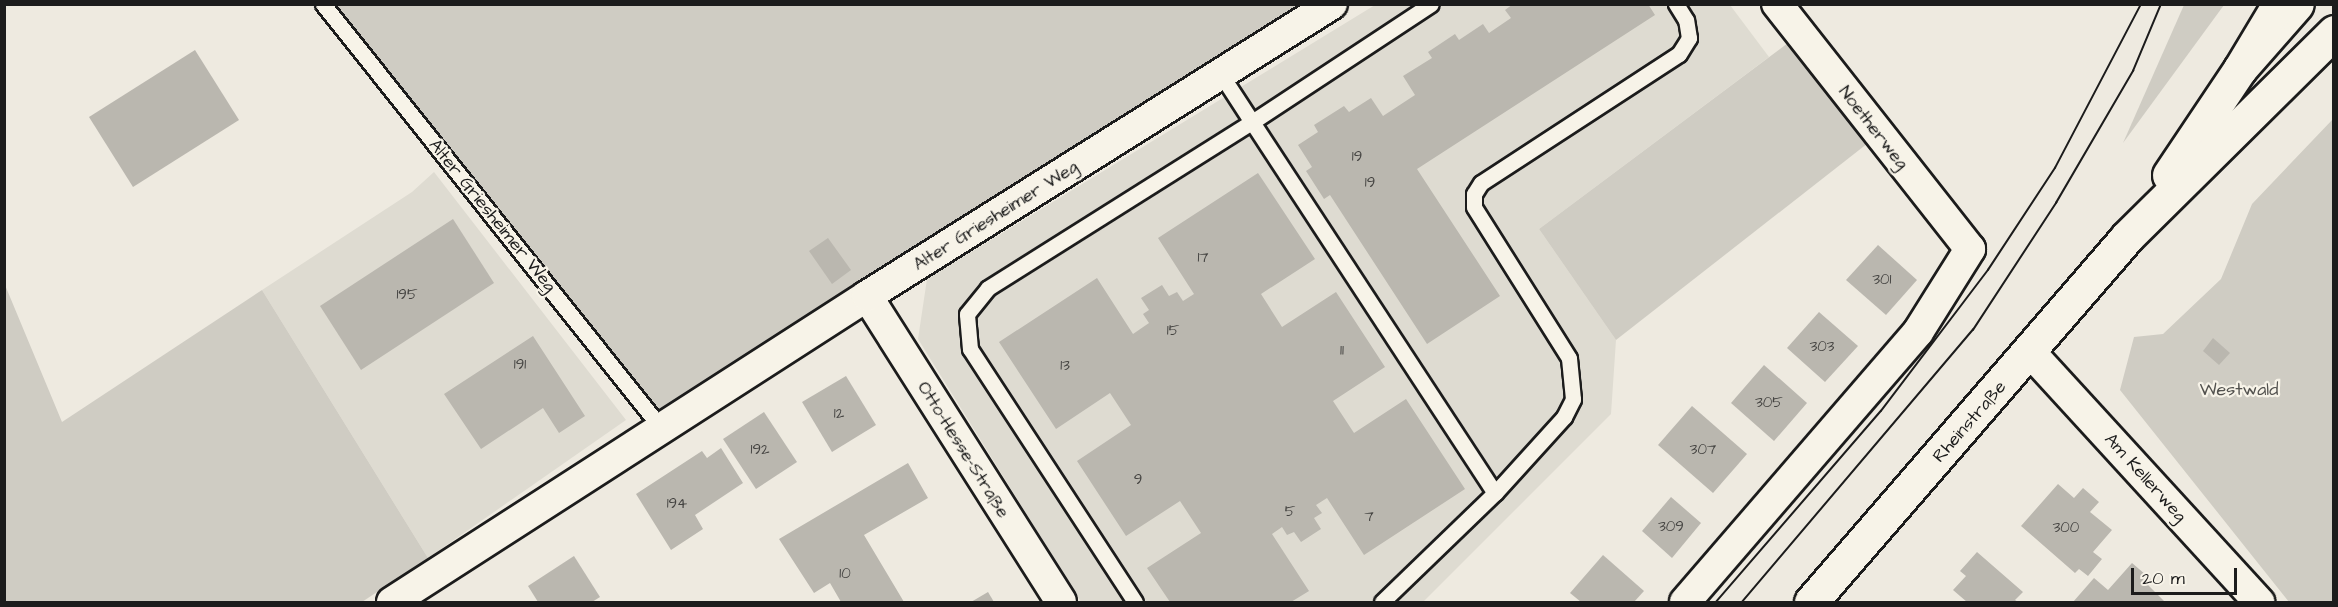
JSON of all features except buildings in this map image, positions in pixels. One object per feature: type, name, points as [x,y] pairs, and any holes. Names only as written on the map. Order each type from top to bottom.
[{"type":"main road","points":[[2240,69],[2278,4]]},
{"type":"main road","name":"Rheinstraße","points":[[1810,603],[2031,353],[2126,238],[2240,69],[2297,4]]},
{"type":"main road","name":"Rheinstraße","points":[[2126,238],[2334,32]]},
{"type":"street","name":"Alter Griesheimer Weg","points":[[392,603],[867,296],[1222,76],[1332,4]]},
{"type":"street","name":"Noetherweg","points":[[1685,603],[1918,332],[1971,249],[1777,4]]},
{"type":"street","name":"Otto-Hesse-Straße","points":[[867,296],[1061,603]]},
{"type":"street","name":"Am Kellerweg","points":[[2031,353],[2259,603]]},
{"type":"lane","name":"Alter Griesheimer Weg","points":[[323,4],[661,428]]},
{"type":"lane","points":[[1135,603],[970,349],[967,314],[988,288],[1252,122],[1431,4]]},
{"type":"lane","points":[[1382,603],[1495,493],[1563,417],[1574,399],[1569,358],[1474,207],[1474,194],[1481,183],[1679,54],[1689,38],[1686,20],[1676,4]]},
{"type":"lane","points":[[1222,76],[1495,493]]},
{"type":"shaded area","points":[[1375,5],[1730,5],[1769,57],[1539,229],[1616,340],[1611,414],[1423,602],[1081,602],[918,339],[927,279]]},
{"type":"shaded area","points":[[434,172],[626,420],[428,558],[262,290],[412,192]]},
{"type":"green space","points":[[325,5],[1332,5],[661,428]]},
{"type":"green space","points":[[2184,5],[2224,5],[2123,143]]},
{"type":"green space","points":[[1800,34],[1877,136],[1616,340],[1539,229]]},
{"type":"green space","name":"Westwald","points":[[2333,119],[2333,602],[2289,602],[2120,390],[2134,337],[2163,334],[2221,279],[2252,204]]},
{"type":"green space","points":[[5,285],[62,422],[262,290],[428,558],[362,602],[5,602]]},
{"type":"tram line","points":[[1716,602],[1881,411],[1988,270],[2055,168],[2141,4]]},
{"type":"tram line","points":[[1742,602],[1973,330],[2056,203],[2133,71],[2161,4]]}]
